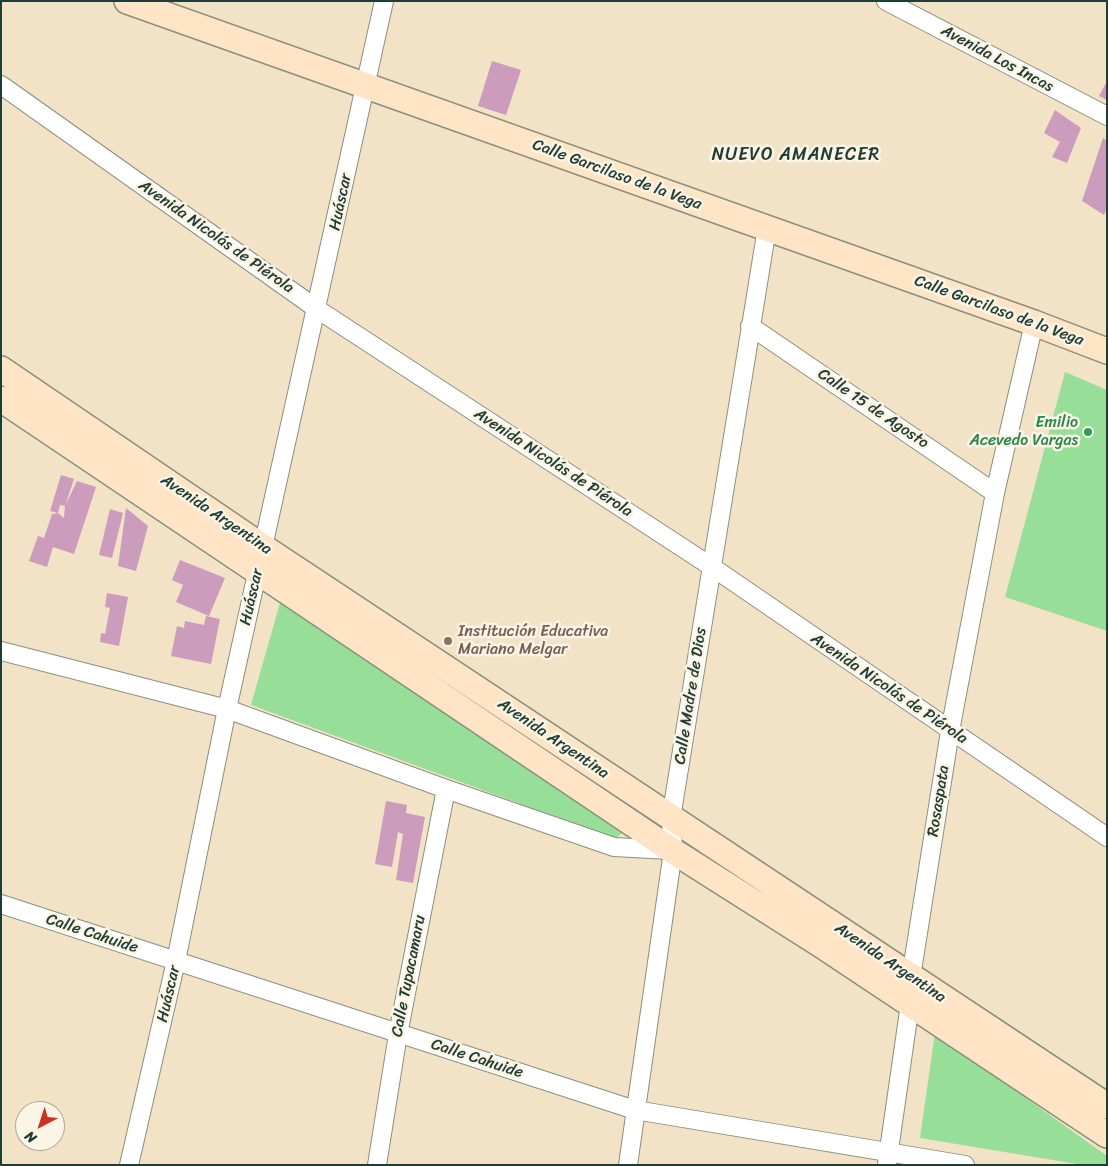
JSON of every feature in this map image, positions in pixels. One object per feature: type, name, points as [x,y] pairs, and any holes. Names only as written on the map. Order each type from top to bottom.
[{"type":"street","name":"Calle Garcilaso de la Vega","points":[[127,1],[1034,322],[1107,350]]},
{"type":"street","name":"Huáscar","points":[[129,1165],[176,961],[227,709],[384,1]]},
{"type":"street","name":"Avenida Los Incas","points":[[886,1],[1107,116]]},
{"type":"street","name":"Avenida Nicolás de Piérola","points":[[1,85],[317,309],[712,568],[1107,837]]},
{"type":"street","name":"Calle Madre de Dios","points":[[628,1165],[673,851],[671,818],[767,228]]},
{"type":"street","name":"Rosaspata","points":[[888,1159],[910,1004],[911,977],[950,731],[995,493],[1034,322]]},
{"type":"street","name":"Calle 15 de Agosto","points":[[750,326],[995,493]]},
{"type":"street","name":"Avenida Argentina","points":[[1,369],[671,818],[910,1004],[1007,1054]]},
{"type":"street","name":"Avenida Argentina","points":[[1,399],[673,851],[782,906],[911,977],[1007,1054],[1043,1078],[1107,1135]]},
{"type":"street","points":[[1,651],[227,709],[446,789],[614,847],[673,851]]},
{"type":"street","name":"Calle Tupacamaru","points":[[377,1165],[398,1034],[446,789]]},
{"type":"street","name":"Calle Cahuide","points":[[1,904],[635,1110],[888,1159],[965,1165]]},
{"type":"street","name":"Avenida Argentina","points":[[1043,1078],[1107,1106]]},
{"type":"green space","points":[[1065,372],[1107,390],[1107,631],[1005,597]]},
{"type":"green space","points":[[280,603],[626,828],[616,839],[251,705]]},
{"type":"green space","points":[[935,1033],[1107,1156],[1107,1165],[1083,1165],[920,1138]]},
{"type":"building","points":[[492,61],[521,70],[506,115],[478,106]]},
{"type":"building","points":[[1107,81],[1107,100],[1099,96]]},
{"type":"building","points":[[1055,110],[1081,128],[1067,163],[1052,157],[1060,142],[1044,133]]},
{"type":"building","points":[[1103,138],[1107,141],[1107,208],[1104,215],[1082,201]]},
{"type":"building","points":[[61,475],[74,479],[65,506],[60,505],[58,513],[50,511]]},
{"type":"building","points":[[77,481],[96,487],[74,554],[53,547],[47,567],[29,561],[38,536],[44,538],[52,514],[58,513],[64,518],[65,506]]},
{"type":"building","points":[[126,508],[148,526],[136,571],[118,566]]},
{"type":"building","points":[[110,509],[123,513],[112,558],[99,555]]},
{"type":"building","points":[[180,560],[225,578],[209,616],[176,602],[183,585],[172,580]]},
{"type":"building","points":[[107,593],[128,597],[119,646],[100,642],[101,633],[105,634],[110,608],[105,607]]},
{"type":"building","points":[[206,616],[220,619],[211,664],[171,656],[177,626],[184,628],[185,621],[204,625]]},
{"type":"building","points":[[386,801],[407,805],[406,813],[425,817],[413,883],[396,880],[403,834],[398,832],[392,867],[375,864]]},
{"type":"place","name":"Emilio Acevedo Vargas","points":[[1088,432]]},
{"type":"place","name":"Institución Educativa Mariano Melgar","points":[[448,641]]},
{"type":"district","name":"NUEVO AMANECER","points":[[796,155]]}]
